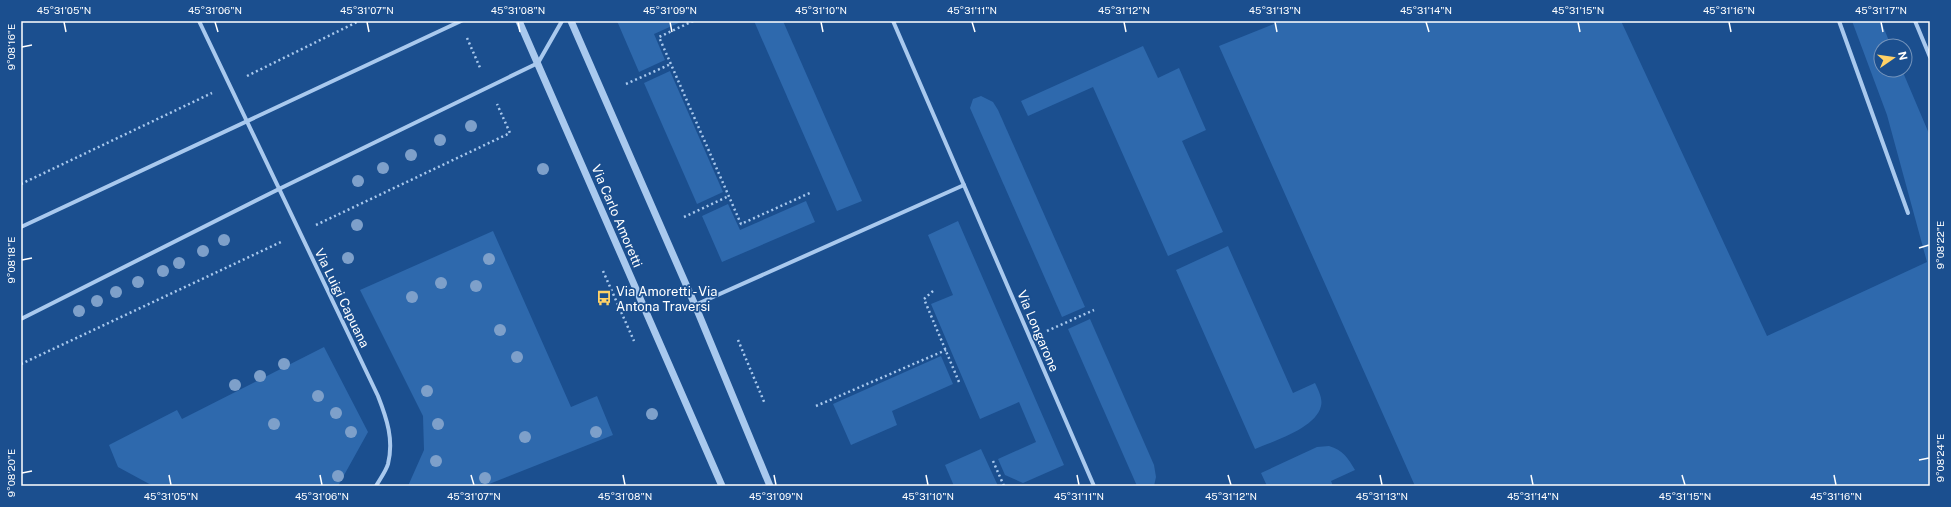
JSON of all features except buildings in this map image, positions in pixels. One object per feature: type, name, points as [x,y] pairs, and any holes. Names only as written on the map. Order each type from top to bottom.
[{"type":"street","name":"Via Luigi Capuana","points":[[199,21],[378,396],[389,424],[390,442],[388,465],[376,486]]},
{"type":"street","points":[[21,227],[460,21]]},
{"type":"street","name":"Via Carlo Amoretti","points":[[519,21],[722,486]]},
{"type":"street","points":[[21,319],[279,189],[538,63],[562,21]]},
{"type":"street","points":[[571,21],[695,305],[770,486]]},
{"type":"street","name":"Via Longarone","points":[[893,21],[1094,486]]},
{"type":"street","points":[[1839,21],[1908,213]]},
{"type":"street","points":[[1915,21],[1930,56]]},
{"type":"street","points":[[695,305],[964,185]]},
{"type":"path","points":[[247,76],[359,21]]},
{"type":"path","points":[[300,233],[510,133],[460,21]]},
{"type":"path","points":[[693,21],[659,36],[741,224],[812,192]]},
{"type":"path","points":[[626,84],[671,64]]},
{"type":"path","points":[[21,184],[212,92]]},
{"type":"path","points":[[684,217],[729,196]]},
{"type":"path","points":[[21,364],[283,241]]},
{"type":"path","points":[[601,264],[634,341]]},
{"type":"path","points":[[934,291],[924,299],[959,382]]},
{"type":"path","points":[[1030,338],[1094,310]]},
{"type":"path","points":[[738,340],[765,404]]},
{"type":"path","points":[[816,406],[946,350]]},
{"type":"path","points":[[993,461],[1004,486]]},
{"type":"shaded area","points":[[617,21],[683,21],[654,34],[665,60],[639,72]]},
{"type":"shaded area","points":[[754,21],[783,21],[862,201],[837,211]]},
{"type":"shaded area","points":[[1281,21],[1621,21],[1767,336],[1927,262],[1887,115],[1873,78],[1905,78],[1930,136],[1930,486],[1415,486],[1219,46]]},
{"type":"shaded area","points":[[1852,21],[1881,21],[1888,38],[1873,38],[1873,77]]},
{"type":"shaded area","points":[[1143,46],[1158,78],[1179,68],[1206,130],[1182,141],[1223,232],[1168,256],[1093,87],[1028,116],[1021,101]]},
{"type":"shaded area","points":[[670,71],[723,192],[697,204],[644,83]]},
{"type":"shaded area","points":[[981,96],[993,102],[998,110],[1085,307],[1062,317],[970,108],[973,99]]},
{"type":"shaded area","points":[[806,201],[815,222],[722,262],[702,216],[728,204],[740,230]]},
{"type":"shaded area","points":[[958,221],[1064,465],[1023,483],[1005,475],[998,459],[1036,442],[1019,402],[980,419],[931,304],[953,295],[928,235]]},
{"type":"shaded area","points":[[493,231],[571,407],[597,396],[613,435],[484,486],[408,486],[424,450],[423,416],[360,290]]},
{"type":"shaded area","points":[[1228,246],[1293,393],[1315,383],[1321,400],[1321,406],[1318,414],[1303,427],[1283,438],[1255,449],[1176,270]]},
{"type":"shaded area","points":[[1090,319],[1154,465],[1156,477],[1154,486],[1137,486],[1068,329]]},
{"type":"shaded area","points":[[324,347],[368,432],[338,486],[153,486],[118,467],[109,445],[177,410],[182,419]]},
{"type":"shaded area","points":[[941,356],[953,384],[892,411],[897,425],[851,445],[833,404]]},
{"type":"shaded area","points":[[1329,446],[1345,455],[1355,470],[1331,481],[1333,486],[1267,486],[1261,473],[1317,447]]},
{"type":"shaded area","points":[[981,449],[998,486],[954,486],[945,465]]},
{"type":"place","name":"Via Amoretti - Via Antona Traversi","points":[[604,298]]}]
